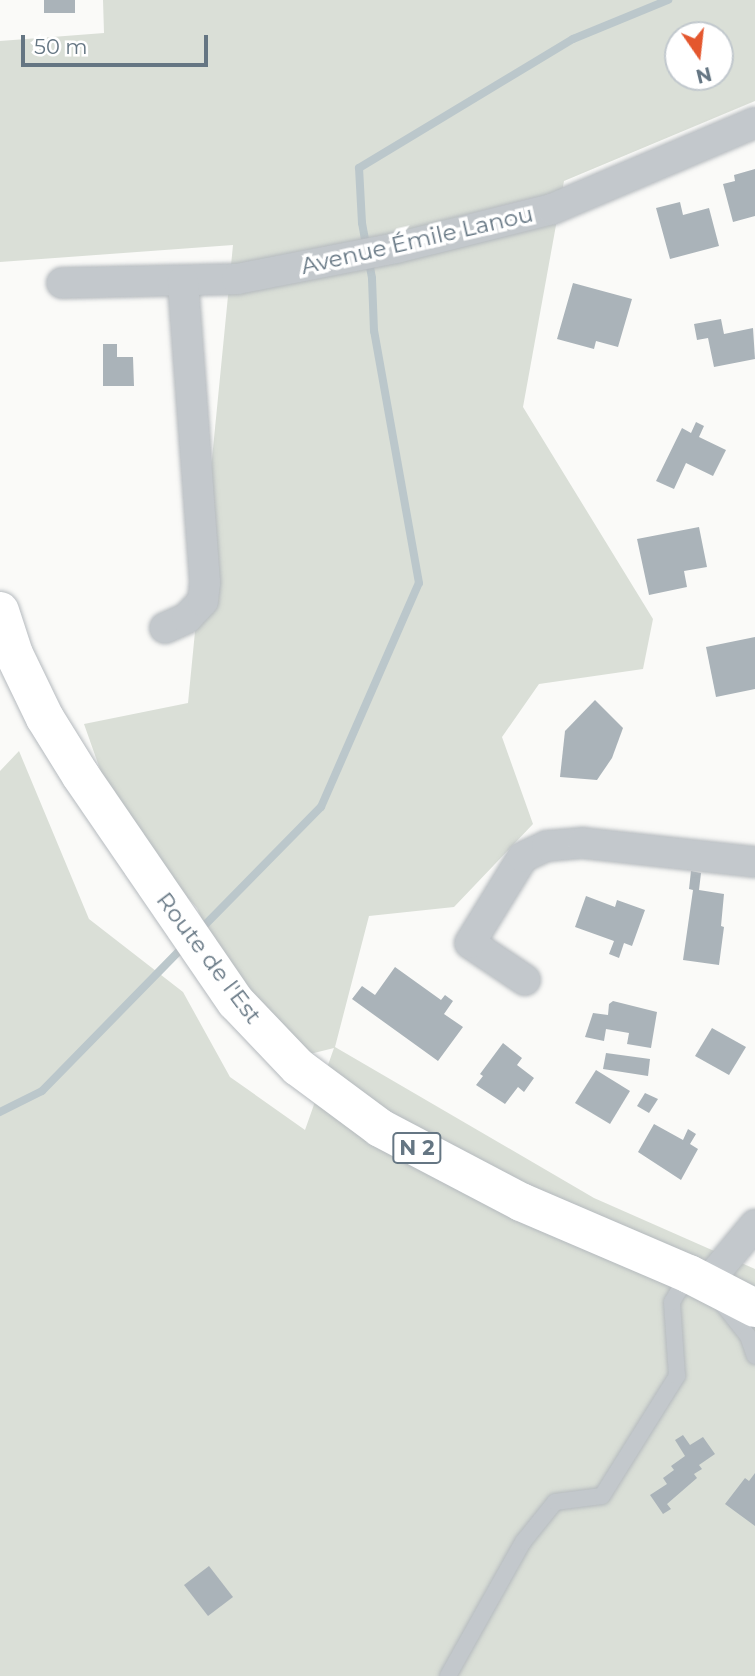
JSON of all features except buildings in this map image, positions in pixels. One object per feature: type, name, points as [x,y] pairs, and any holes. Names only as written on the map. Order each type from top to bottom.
[{"type":"main road","name":"Route de l'Est","points":[[0,611],[7,657],[45,718],[170,909],[236,1002],[298,1067],[380,1128],[521,1202],[697,1279],[755,1308]]},
{"type":"street","name":"Avenue Émile Lanou","points":[[62,283],[237,279],[396,248],[552,209],[755,123]]},
{"type":"street","points":[[165,628],[187,618],[203,601],[205,582],[183,281]]},
{"type":"street","points":[[525,980],[470,943],[523,857],[547,846],[583,843],[755,862]]},
{"type":"street","points":[[697,1279],[755,1225]]},
{"type":"lane","points":[[448,1676],[523,1542],[555,1502],[602,1496],[677,1376],[671,1303],[697,1279],[748,1336],[755,1356]]},
{"type":"shaded area","points":[[103,0],[755,0],[755,101],[564,181],[523,407],[653,619],[643,669],[539,684],[502,737],[533,824],[454,907],[369,916],[335,1047],[594,1198],[755,1269],[755,1676],[0,1676],[0,771],[19,751],[89,919],[183,992],[230,1077],[305,1130],[334,1048],[298,1057],[228,979],[197,908],[162,869],[101,772],[84,724],[188,703],[233,245],[0,262],[0,41],[104,33]]},
{"type":"waterway","points":[[199,931],[321,807],[419,583],[374,331],[372,278],[362,223],[359,168],[573,39],[668,0]]},
{"type":"waterway","points":[[0,1112],[42,1091],[185,945]]}]
